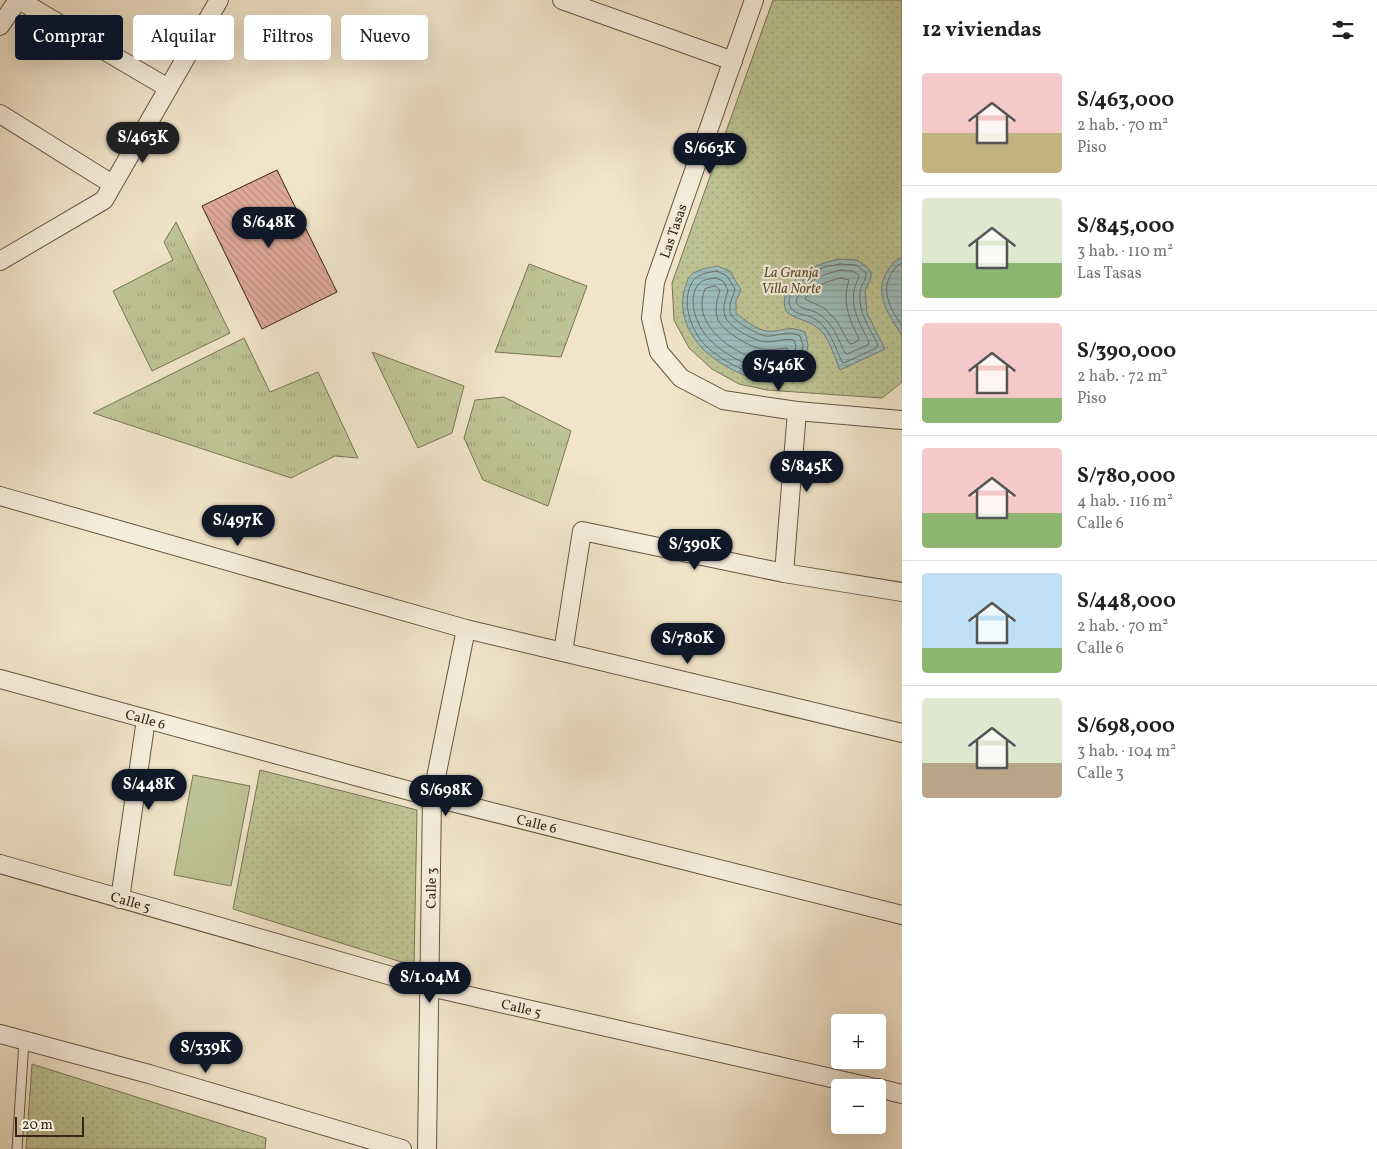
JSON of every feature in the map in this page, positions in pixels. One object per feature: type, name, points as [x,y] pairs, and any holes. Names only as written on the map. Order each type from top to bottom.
[{"type":"street","points":[[0,26],[19,0],[168,88]]},
{"type":"street","points":[[0,261],[104,200],[219,0]]},
{"type":"street","points":[[562,0],[733,61]]},
{"type":"street","name":"Las Tasas","points":[[754,0],[655,282],[651,318],[658,352],[681,378],[723,400],[797,411]]},
{"type":"street","points":[[0,114],[112,184]]},
{"type":"street","points":[[784,573],[797,411],[902,420]]},
{"type":"street","points":[[0,496],[466,629],[902,733]]},
{"type":"street","points":[[563,652],[582,531],[784,573],[902,592]]},
{"type":"street","name":"Calle 3","points":[[427,1149],[432,797],[466,629]]},
{"type":"street","name":"Calle 6","points":[[0,679],[432,797],[902,915]]},
{"type":"street","points":[[120,898],[146,719]]},
{"type":"street","name":"Calle 5","points":[[0,864],[430,987],[836,1079]]},
{"type":"street","points":[[0,1034],[159,1077],[402,1149]]},
{"type":"street","name":"Calle 5","points":[[886,1090],[902,1094]]},
{"type":"lane","points":[[17,1149],[24,1041]]},
{"type":"green space","name":"La Granja Villa Norte","points":[[773,0],[902,0],[902,382],[882,398],[767,390],[739,384],[712,369],[689,348],[674,320],[672,283]]},
{"type":"green space","points":[[176,222],[230,333],[152,371],[113,291],[173,260],[164,242]]},
{"type":"green space","points":[[529,264],[587,286],[561,357],[495,352]]},
{"type":"green space","points":[[244,338],[270,392],[318,372],[358,458],[335,456],[291,478],[93,413]]},
{"type":"green space","points":[[372,352],[464,386],[452,433],[418,448]]},
{"type":"green space","points":[[504,397],[571,431],[548,506],[483,480],[464,438],[475,400]]},
{"type":"green space","points":[[260,770],[417,810],[414,966],[233,909]]},
{"type":"green space","points":[[193,775],[250,786],[231,886],[174,875]]},
{"type":"green space","points":[[32,1064],[266,1138],[265,1149],[26,1149]]},
{"type":"water","points":[[902,257],[902,336],[884,304],[882,288],[888,270]]},
{"type":"water","points":[[840,259],[857,260],[871,272],[871,278],[865,291],[867,313],[885,349],[840,370],[830,345],[822,332],[813,324],[789,314],[785,309],[784,301],[789,288],[800,275],[815,266]]},
{"type":"water","points":[[717,266],[730,271],[741,290],[736,301],[736,313],[758,328],[766,331],[793,329],[805,332],[808,345],[804,368],[791,378],[772,383],[739,373],[708,354],[692,335],[683,312],[683,296],[688,278],[702,269]]},
{"type":"building","points":[[277,170],[337,292],[262,329],[202,206]]}]
